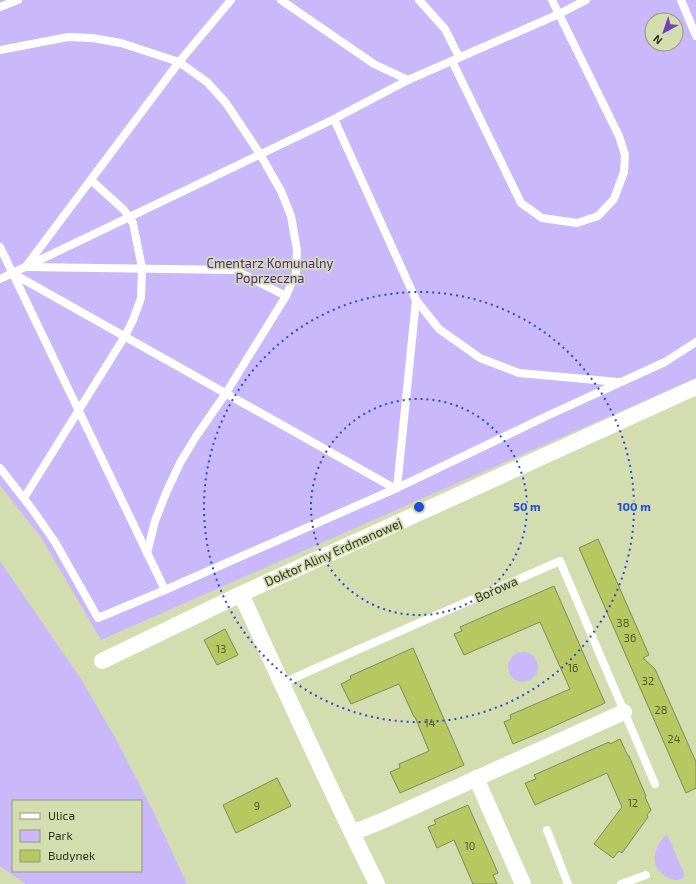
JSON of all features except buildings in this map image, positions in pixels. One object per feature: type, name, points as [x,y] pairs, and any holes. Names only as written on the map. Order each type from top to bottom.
[{"type":"street","name":"Doktor Aliny Erdmanowej","points":[[102,661],[241,594],[696,387]]},
{"type":"street","points":[[241,594],[281,684],[377,884]]},
{"type":"street","points":[[352,833],[624,712]]},
{"type":"street","points":[[476,778],[523,884]]},
{"type":"lane","points":[[0,7],[18,0]]},
{"type":"lane","points":[[25,267],[180,62],[232,0]]},
{"type":"lane","points":[[281,0],[374,64],[408,80]]},
{"type":"lane","points":[[419,0],[445,29],[456,59],[521,203],[542,218],[577,223],[598,216],[614,199],[624,172],[625,155],[619,136],[552,0]]},
{"type":"lane","points":[[0,279],[334,119],[408,80],[559,14],[586,0]]},
{"type":"lane","points":[[681,0],[696,36]]},
{"type":"lane","points":[[0,50],[68,38],[92,38],[121,43],[180,62],[207,82],[226,103],[260,154],[281,191],[291,216],[297,250],[296,273],[286,296],[226,393],[180,463],[155,521],[147,553]]},
{"type":"lane","points":[[334,119],[416,300],[439,329],[480,358],[519,373],[620,382]]},
{"type":"lane","points":[[24,498],[125,336],[141,298],[142,268],[133,223],[124,210],[91,180]]},
{"type":"lane","points":[[0,247],[164,590]]},
{"type":"lane","points":[[25,267],[235,270],[286,296]]},
{"type":"lane","points":[[12,273],[396,488]]},
{"type":"lane","points":[[396,488],[416,300]]},
{"type":"lane","points":[[0,468],[24,498],[55,542],[98,618],[396,488],[665,362],[695,345]]},
{"type":"lane","name":"Borowa","points":[[281,684],[321,665],[560,561],[655,784]]},
{"type":"lane","points":[[547,830],[568,884]]},
{"type":"lane","points":[[621,884],[646,875]]},
{"type":"green space","name":"Cmentarz Komunalny Poprzeczna","points":[[0,0],[696,0],[696,378],[101,640],[42,539],[0,485]]},
{"type":"green space","points":[[0,561],[81,679],[116,739],[154,813],[187,884],[26,884],[0,866]]},
{"type":"green space","points":[[523,652],[534,656],[538,667],[534,678],[523,682],[512,678],[508,667],[512,656]]},
{"type":"green space","points":[[667,834],[685,876],[680,880],[673,880],[667,877],[660,872],[655,863],[657,847]]}]
